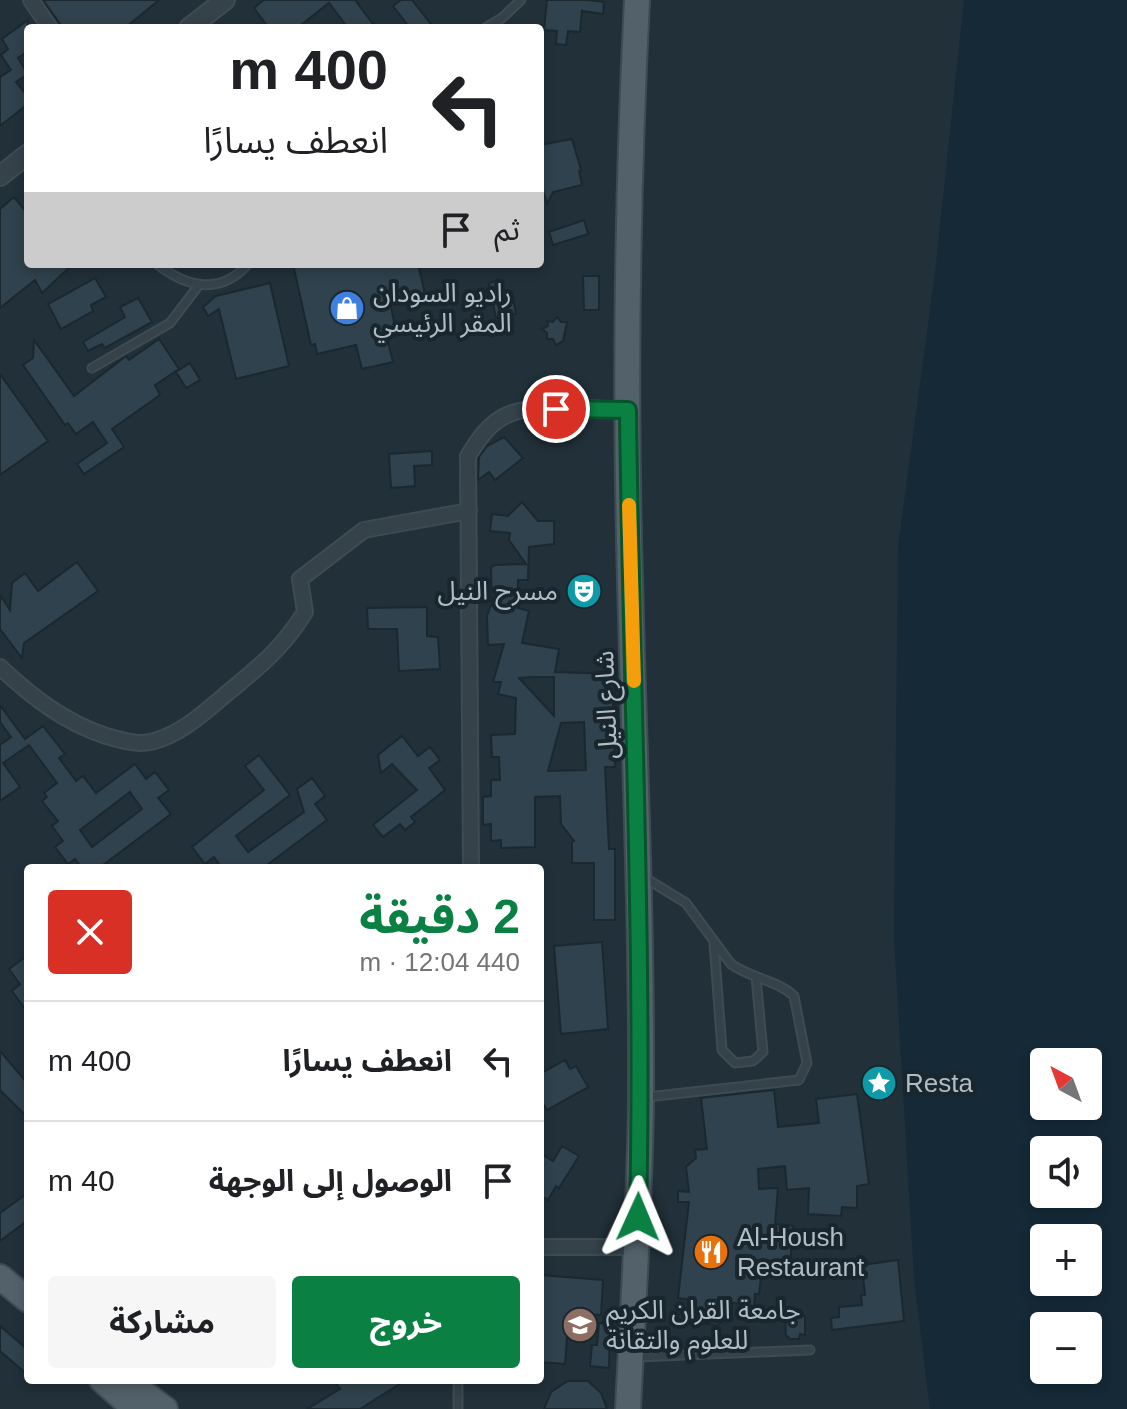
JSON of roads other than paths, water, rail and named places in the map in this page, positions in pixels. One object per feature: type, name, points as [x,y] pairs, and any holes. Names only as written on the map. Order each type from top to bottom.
[{"type":"main road","name":"شارع النيل","points":[[628,1409],[638,1247],[641,1098],[628,410],[632,93],[637,0]]},
{"type":"main road","points":[[0,1277],[24,1297]]},
{"type":"main road","points":[[0,1297],[24,1317]]},
{"type":"main road","points":[[107,1384],[135,1409]]},
{"type":"main road","points":[[131,1384],[165,1409]]},
{"type":"street","points":[[31,0],[47,24]]},
{"type":"street","points":[[194,24],[225,0]]},
{"type":"street","points":[[0,176],[24,157]]},
{"type":"street","points":[[471,864],[468,456],[481,435],[506,415],[531,408],[628,410]]},
{"type":"street","points":[[0,667],[29,694],[67,720],[121,740],[152,742],[172,735],[272,657],[305,612],[300,579],[364,530],[469,511]]},
{"type":"street","points":[[544,1247],[638,1247]]},
{"type":"lane","points":[[492,24],[521,0]]},
{"type":"lane","points":[[162,268],[175,279],[199,285],[220,283],[244,268]]},
{"type":"lane","points":[[92,368],[170,323],[199,285]]},
{"type":"lane","points":[[639,874],[686,903],[731,964],[786,989],[794,996],[807,1063],[799,1080],[641,1098]]},
{"type":"lane","points":[[714,942],[722,1050],[735,1063],[753,1061],[763,1052],[756,977]]},
{"type":"lane","points":[[630,1357],[810,1350]]},
{"type":"lane","points":[[458,1384],[458,1409]]},
{"type":"water","points":[[964,0],[1127,0],[1127,1409],[930,1409],[914,1278],[894,938],[898,547],[935,273]]},
{"type":"place","name":"راديو السودان المقر الرئيسي","points":[[347,308]]},
{"type":"place","name":"مسرح النيل","points":[[584,591]]},
{"type":"place","name":"Resta","points":[[879,1083]]},
{"type":"place","name":"Al-Housh Restaurant","points":[[711,1252]]},
{"type":"place","name":"جامعة القران الكريم للعلوم والتقانة","points":[[580,1325]]}]
